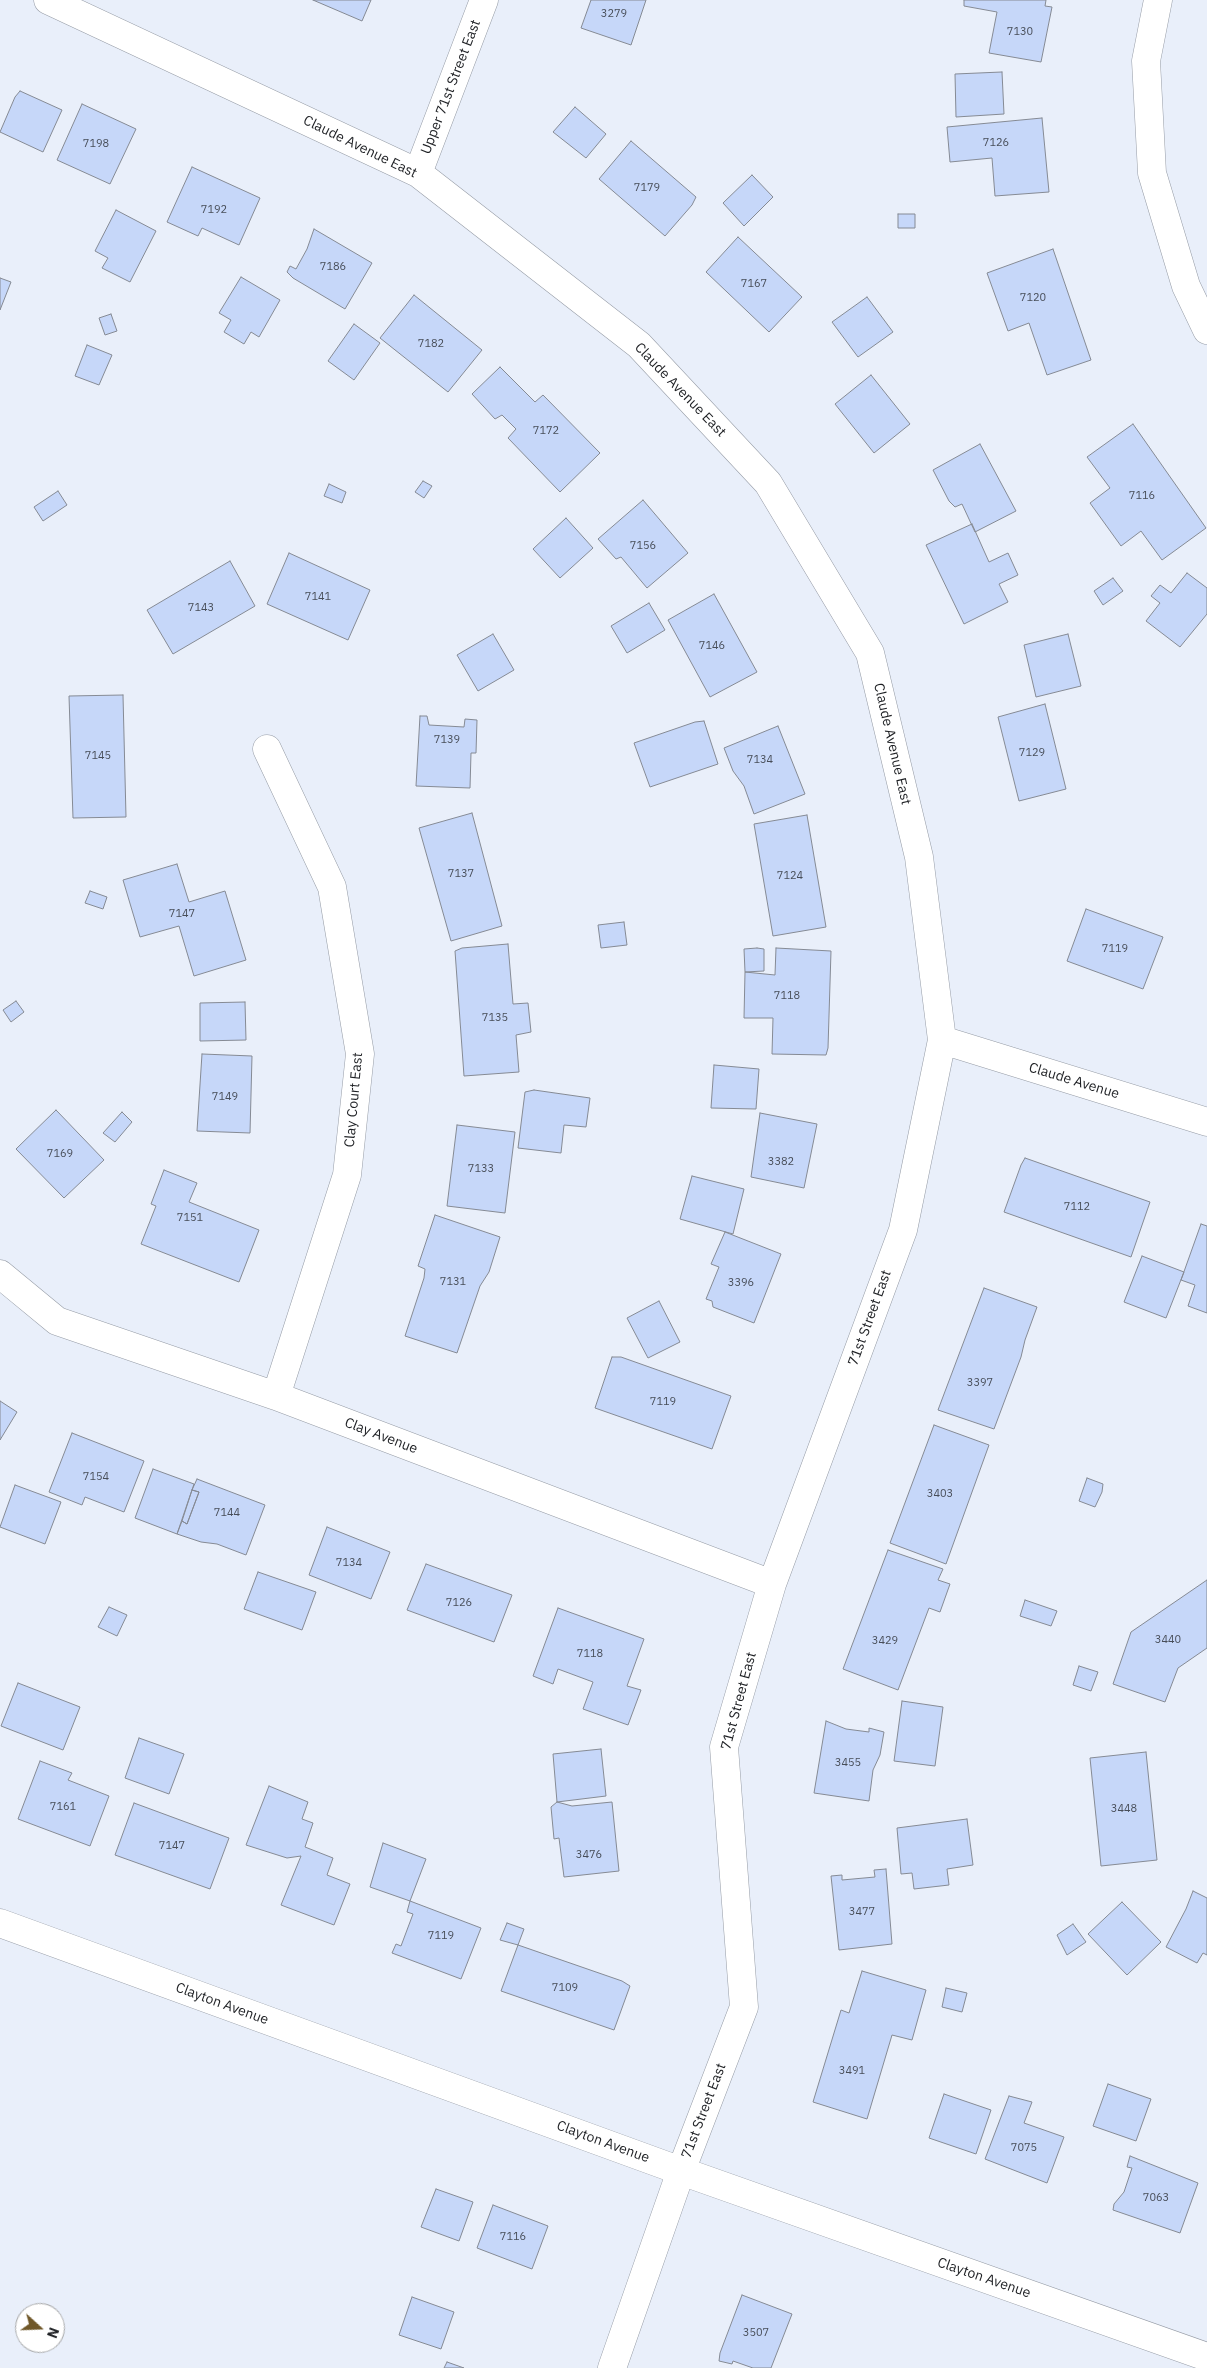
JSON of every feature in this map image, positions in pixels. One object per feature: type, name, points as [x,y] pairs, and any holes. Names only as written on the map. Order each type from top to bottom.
[{"type":"street","name":"Claude Avenue East","points":[[48,0],[418,174],[639,345],[768,483],[870,652],[918,857],[942,1040]]},
{"type":"street","name":"Upper 71st Street East","points":[[418,174],[484,0]]},
{"type":"street","points":[[1158,0],[1146,62],[1152,173],[1186,286],[1207,330]]},
{"type":"street","name":"Clay Court East","points":[[267,750],[332,887],[360,1054],[346,1175],[276,1396]]},
{"type":"street","name":"Claude Avenue","points":[[942,1040],[1207,1122]]},
{"type":"street","name":"71st Street East","points":[[612,2368],[681,2171],[744,2008],[724,1747],[772,1584],[903,1230],[942,1040]]},
{"type":"street","name":"Clay Avenue","points":[[0,1274],[56,1321],[276,1396],[772,1584]]},
{"type":"street","name":"Clayton Avenue","points":[[0,1923],[681,2171],[1207,2357]]},
{"type":"building","points":[[313,0],[371,0],[362,21]]},
{"type":"building","points":[[591,0],[646,0],[631,45],[581,28]]},
{"type":"building","points":[[964,0],[1046,0],[1045,6],[1052,7],[1041,62],[989,53],[997,12],[964,6]]},
{"type":"building","points":[[1002,72],[1004,114],[956,117],[955,74]]},
{"type":"building","points":[[20,91],[62,110],[43,152],[0,132],[15,97]]},
{"type":"building","points":[[82,104],[136,129],[110,184],[57,160]]},
{"type":"building","points":[[575,107],[606,134],[586,158],[553,132]]},
{"type":"building","points":[[1042,118],[1049,192],[995,196],[992,158],[950,162],[947,127]]},
{"type":"building","points":[[631,141],[696,197],[692,205],[665,236],[599,179]]},
{"type":"building","points":[[192,167],[260,198],[239,245],[202,228],[198,236],[167,222]]},
{"type":"building","points":[[752,175],[773,197],[744,226],[723,203]]},
{"type":"building","points":[[116,210],[156,231],[130,282],[102,268],[108,258],[95,251]]},
{"type":"building","points":[[898,214],[915,214],[915,228],[898,228]]},
{"type":"building","points":[[314,229],[372,263],[345,309],[293,278],[287,272],[290,266],[296,269],[307,249]]},
{"type":"building","points":[[738,237],[802,297],[769,332],[706,272]]},
{"type":"building","points":[[1053,249],[1091,360],[1047,375],[1029,323],[1008,331],[987,273]]},
{"type":"building","points":[[241,277],[280,300],[259,337],[251,332],[244,344],[224,332],[231,320],[219,313]]},
{"type":"building","points":[[0,278],[11,282],[0,310]]},
{"type":"building","points":[[414,295],[482,350],[448,392],[380,338]]},
{"type":"building","points":[[867,297],[893,332],[858,357],[832,322]]},
{"type":"building","points":[[111,314],[117,331],[105,335],[99,318]]},
{"type":"building","points":[[354,324],[380,343],[354,380],[328,361]]},
{"type":"building","points":[[87,345],[112,355],[99,385],[75,376]]},
{"type":"building","points":[[500,367],[535,402],[543,395],[600,453],[560,492],[508,438],[516,429],[502,415],[495,419],[472,394]]},
{"type":"building","points":[[871,375],[910,424],[874,453],[835,404]]},
{"type":"building","points":[[1133,424],[1206,528],[1162,560],[1141,531],[1121,546],[1090,503],[1110,488],[1087,457]]},
{"type":"building","points":[[980,444],[1016,511],[975,532],[962,504],[955,507],[949,501],[933,470]]},
{"type":"building","points":[[423,481],[432,486],[424,498],[415,492]]},
{"type":"building","points":[[329,484],[346,492],[342,503],[324,496]]},
{"type":"building","points":[[58,491],[67,505],[43,521],[34,507]]},
{"type":"building","points":[[643,500],[688,553],[647,588],[621,557],[616,559],[598,539]]},
{"type":"building","points":[[566,518],[593,548],[560,578],[533,549]]},
{"type":"building","points":[[972,524],[989,562],[1008,553],[1018,575],[999,584],[1008,602],[964,624],[926,545]]},
{"type":"building","points":[[289,553],[370,590],[348,640],[267,604]]},
{"type":"building","points":[[230,561],[255,606],[173,654],[147,610]]},
{"type":"building","points":[[1187,573],[1207,588],[1207,614],[1180,647],[1146,621],[1160,603],[1151,596],[1160,585],[1171,593]]},
{"type":"building","points":[[1113,578],[1123,591],[1103,605],[1094,591]]},
{"type":"building","points":[[714,594],[757,672],[710,697],[668,620]]},
{"type":"building","points":[[649,603],[665,630],[627,653],[611,626]]},
{"type":"building","points":[[493,634],[514,670],[478,691],[457,655]]},
{"type":"building","points":[[1068,634],[1081,686],[1036,697],[1024,645]]},
{"type":"building","points":[[123,695],[126,817],[73,818],[69,696]]},
{"type":"building","points":[[1045,704],[1066,789],[1019,801],[998,717]]},
{"type":"building","points":[[420,716],[427,716],[429,725],[464,727],[465,719],[477,720],[476,753],[471,753],[470,788],[416,786]]},
{"type":"building","points":[[704,721],[718,764],[650,787],[634,743],[695,722]]},
{"type":"building","points":[[778,726],[805,794],[754,814],[744,786],[733,771],[724,748]]},
{"type":"building","points":[[472,813],[502,926],[451,941],[419,828]]},
{"type":"building","points":[[807,815],[826,927],[773,936],[754,824]]},
{"type":"building","points":[[177,864],[189,902],[225,891],[246,960],[194,976],[179,926],[140,937],[123,880]]},
{"type":"building","points":[[90,891],[107,897],[103,909],[85,903]]},
{"type":"building","points":[[1086,909],[1163,937],[1143,989],[1067,961]]},
{"type":"building","points":[[624,922],[627,945],[601,948],[598,925]]},
{"type":"building","points":[[508,944],[513,1004],[528,1003],[531,1032],[516,1035],[519,1072],[464,1076],[455,951],[462,948]]},
{"type":"building","points":[[776,948],[831,951],[828,1048],[826,1055],[772,1054],[773,1018],[744,1018],[745,972],[775,975]]},
{"type":"building","points":[[744,949],[764,949],[764,971],[745,972]]},
{"type":"building","points":[[16,1001],[24,1012],[11,1022],[3,1010]]},
{"type":"building","points":[[245,1002],[246,1040],[200,1041],[200,1003]]},
{"type":"building","points":[[202,1054],[252,1056],[250,1133],[197,1131]]},
{"type":"building","points":[[714,1065],[759,1069],[756,1109],[711,1108]]},
{"type":"building","points":[[534,1090],[590,1098],[586,1127],[564,1125],[561,1153],[518,1148],[525,1092]]},
{"type":"building","points":[[56,1110],[104,1160],[64,1198],[16,1149]]},
{"type":"building","points":[[122,1112],[132,1122],[115,1142],[103,1133]]},
{"type":"building","points":[[760,1113],[817,1124],[804,1188],[751,1177]]},
{"type":"building","points":[[457,1125],[515,1132],[505,1213],[447,1206]]},
{"type":"building","points":[[1025,1158],[1150,1202],[1131,1257],[1004,1212]]},
{"type":"building","points":[[164,1170],[197,1183],[189,1202],[259,1230],[239,1282],[141,1244],[156,1206],[151,1204]]},
{"type":"building","points":[[692,1176],[744,1189],[733,1234],[680,1219]]},
{"type":"building","points":[[435,1215],[500,1237],[489,1272],[480,1286],[457,1353],[405,1336],[424,1278],[425,1269],[418,1266]]},
{"type":"building","points":[[1201,1224],[1207,1226],[1207,1313],[1188,1306],[1195,1285],[1181,1280]]},
{"type":"building","points":[[725,1232],[781,1254],[754,1323],[713,1307],[712,1301],[706,1299],[719,1267],[711,1264]]},
{"type":"building","points":[[1142,1256],[1184,1272],[1166,1318],[1124,1302]]},
{"type":"building","points":[[984,1288],[1037,1307],[1021,1357],[994,1429],[938,1410]]},
{"type":"building","points":[[659,1301],[680,1342],[648,1358],[627,1318]]},
{"type":"building","points":[[612,1357],[621,1357],[731,1396],[712,1449],[595,1408]]},
{"type":"building","points":[[0,1401],[17,1412],[0,1440]]},
{"type":"building","points":[[934,1425],[989,1445],[946,1564],[890,1543]]},
{"type":"building","points":[[72,1433],[144,1461],[124,1512],[85,1497],[82,1505],[49,1492]]},
{"type":"building","points":[[153,1469],[194,1484],[177,1534],[135,1518]]},
{"type":"building","points":[[1087,1478],[1103,1484],[1102,1492],[1095,1507],[1079,1501]]},
{"type":"building","points":[[197,1479],[265,1505],[246,1555],[217,1544],[201,1542],[177,1534],[182,1521],[187,1524],[199,1492],[192,1490]]},
{"type":"building","points":[[15,1485],[61,1502],[45,1544],[0,1527]]},
{"type":"building","points":[[192,1490],[199,1492],[187,1524],[182,1521]]},
{"type":"building","points":[[327,1527],[390,1552],[371,1599],[309,1575]]},
{"type":"building","points":[[888,1550],[943,1569],[938,1580],[950,1584],[940,1612],[929,1608],[898,1690],[843,1669]]},
{"type":"building","points":[[426,1564],[512,1595],[494,1642],[407,1610]]},
{"type":"building","points":[[258,1572],[316,1592],[302,1630],[244,1609]]},
{"type":"building","points":[[1207,1580],[1207,1648],[1178,1668],[1165,1702],[1113,1684],[1131,1632]]},
{"type":"building","points":[[1025,1600],[1057,1611],[1051,1626],[1020,1616]]},
{"type":"building","points":[[109,1607],[127,1615],[117,1636],[98,1627]]},
{"type":"building","points":[[558,1608],[644,1639],[627,1686],[641,1690],[628,1725],[583,1709],[593,1682],[558,1669],[553,1684],[533,1676]]},
{"type":"building","points":[[1079,1666],[1098,1672],[1091,1691],[1073,1685]]},
{"type":"building","points":[[18,1683],[80,1707],[63,1750],[1,1726]]},
{"type":"building","points":[[902,1701],[943,1707],[935,1766],[894,1761]]},
{"type":"building","points":[[826,1721],[846,1729],[869,1732],[869,1728],[884,1732],[880,1755],[873,1770],[869,1801],[814,1793]]},
{"type":"building","points":[[139,1738],[184,1754],[169,1794],[125,1778]]},
{"type":"building","points":[[601,1749],[606,1796],[557,1802],[553,1754]]},
{"type":"building","points":[[1146,1752],[1157,1860],[1101,1866],[1090,1758]]},
{"type":"building","points":[[40,1761],[72,1773],[68,1780],[109,1796],[90,1846],[18,1819]]},
{"type":"building","points":[[269,1786],[308,1802],[302,1819],[313,1823],[305,1847],[333,1858],[327,1875],[350,1884],[334,1925],[281,1905],[301,1856],[287,1858],[246,1845]]},
{"type":"building","points":[[557,1802],[572,1806],[612,1802],[619,1871],[564,1877],[559,1838],[554,1839],[551,1807]]},
{"type":"building","points":[[134,1803],[229,1838],[210,1889],[115,1855]]},
{"type":"building","points":[[967,1819],[973,1865],[947,1869],[949,1885],[914,1889],[912,1873],[901,1874],[897,1828]]},
{"type":"building","points":[[383,1843],[426,1859],[410,1901],[370,1887]]},
{"type":"building","points":[[886,1869],[892,1944],[839,1950],[831,1876],[842,1875],[842,1880],[875,1877],[874,1870]]},
{"type":"building","points":[[1193,1891],[1207,1898],[1207,1955],[1203,1953],[1197,1963],[1166,1947],[1186,1909]]},
{"type":"building","points":[[410,1901],[481,1928],[461,1979],[392,1953],[396,1944],[401,1946],[413,1914],[407,1912]]},
{"type":"building","points":[[1122,1902],[1161,1942],[1127,1975],[1088,1934]]},
{"type":"building","points":[[507,1923],[524,1929],[518,1945],[500,1940]]},
{"type":"building","points":[[1073,1924],[1086,1942],[1067,1955],[1057,1935]]},
{"type":"building","points":[[518,1945],[622,1981],[630,1986],[614,2030],[501,1991]]},
{"type":"building","points":[[862,1971],[926,1990],[912,2040],[892,2035],[867,2119],[813,2102],[841,2010],[849,2013]]},
{"type":"building","points":[[946,1988],[967,1993],[962,2012],[942,2007]]},
{"type":"building","points":[[1108,2084],[1151,2099],[1136,2141],[1093,2126]]},
{"type":"building","points":[[944,2094],[991,2110],[976,2154],[929,2138]]},
{"type":"building","points":[[1009,2096],[1032,2102],[1024,2123],[1064,2137],[1047,2183],[985,2159]]},
{"type":"building","points":[[1130,2156],[1198,2183],[1180,2233],[1113,2210],[1114,2204],[1124,2192],[1132,2168],[1127,2167]]},
{"type":"building","points":[[436,2189],[473,2202],[459,2241],[421,2227]]},
{"type":"building","points":[[493,2205],[548,2226],[532,2269],[477,2248]]},
{"type":"building","points":[[742,2295],[792,2314],[771,2368],[753,2368],[733,2361],[732,2364],[719,2361],[720,2353]]},
{"type":"building","points":[[412,2297],[454,2312],[441,2349],[399,2335]]},
{"type":"building","points":[[447,2362],[464,2368],[444,2368]]}]
